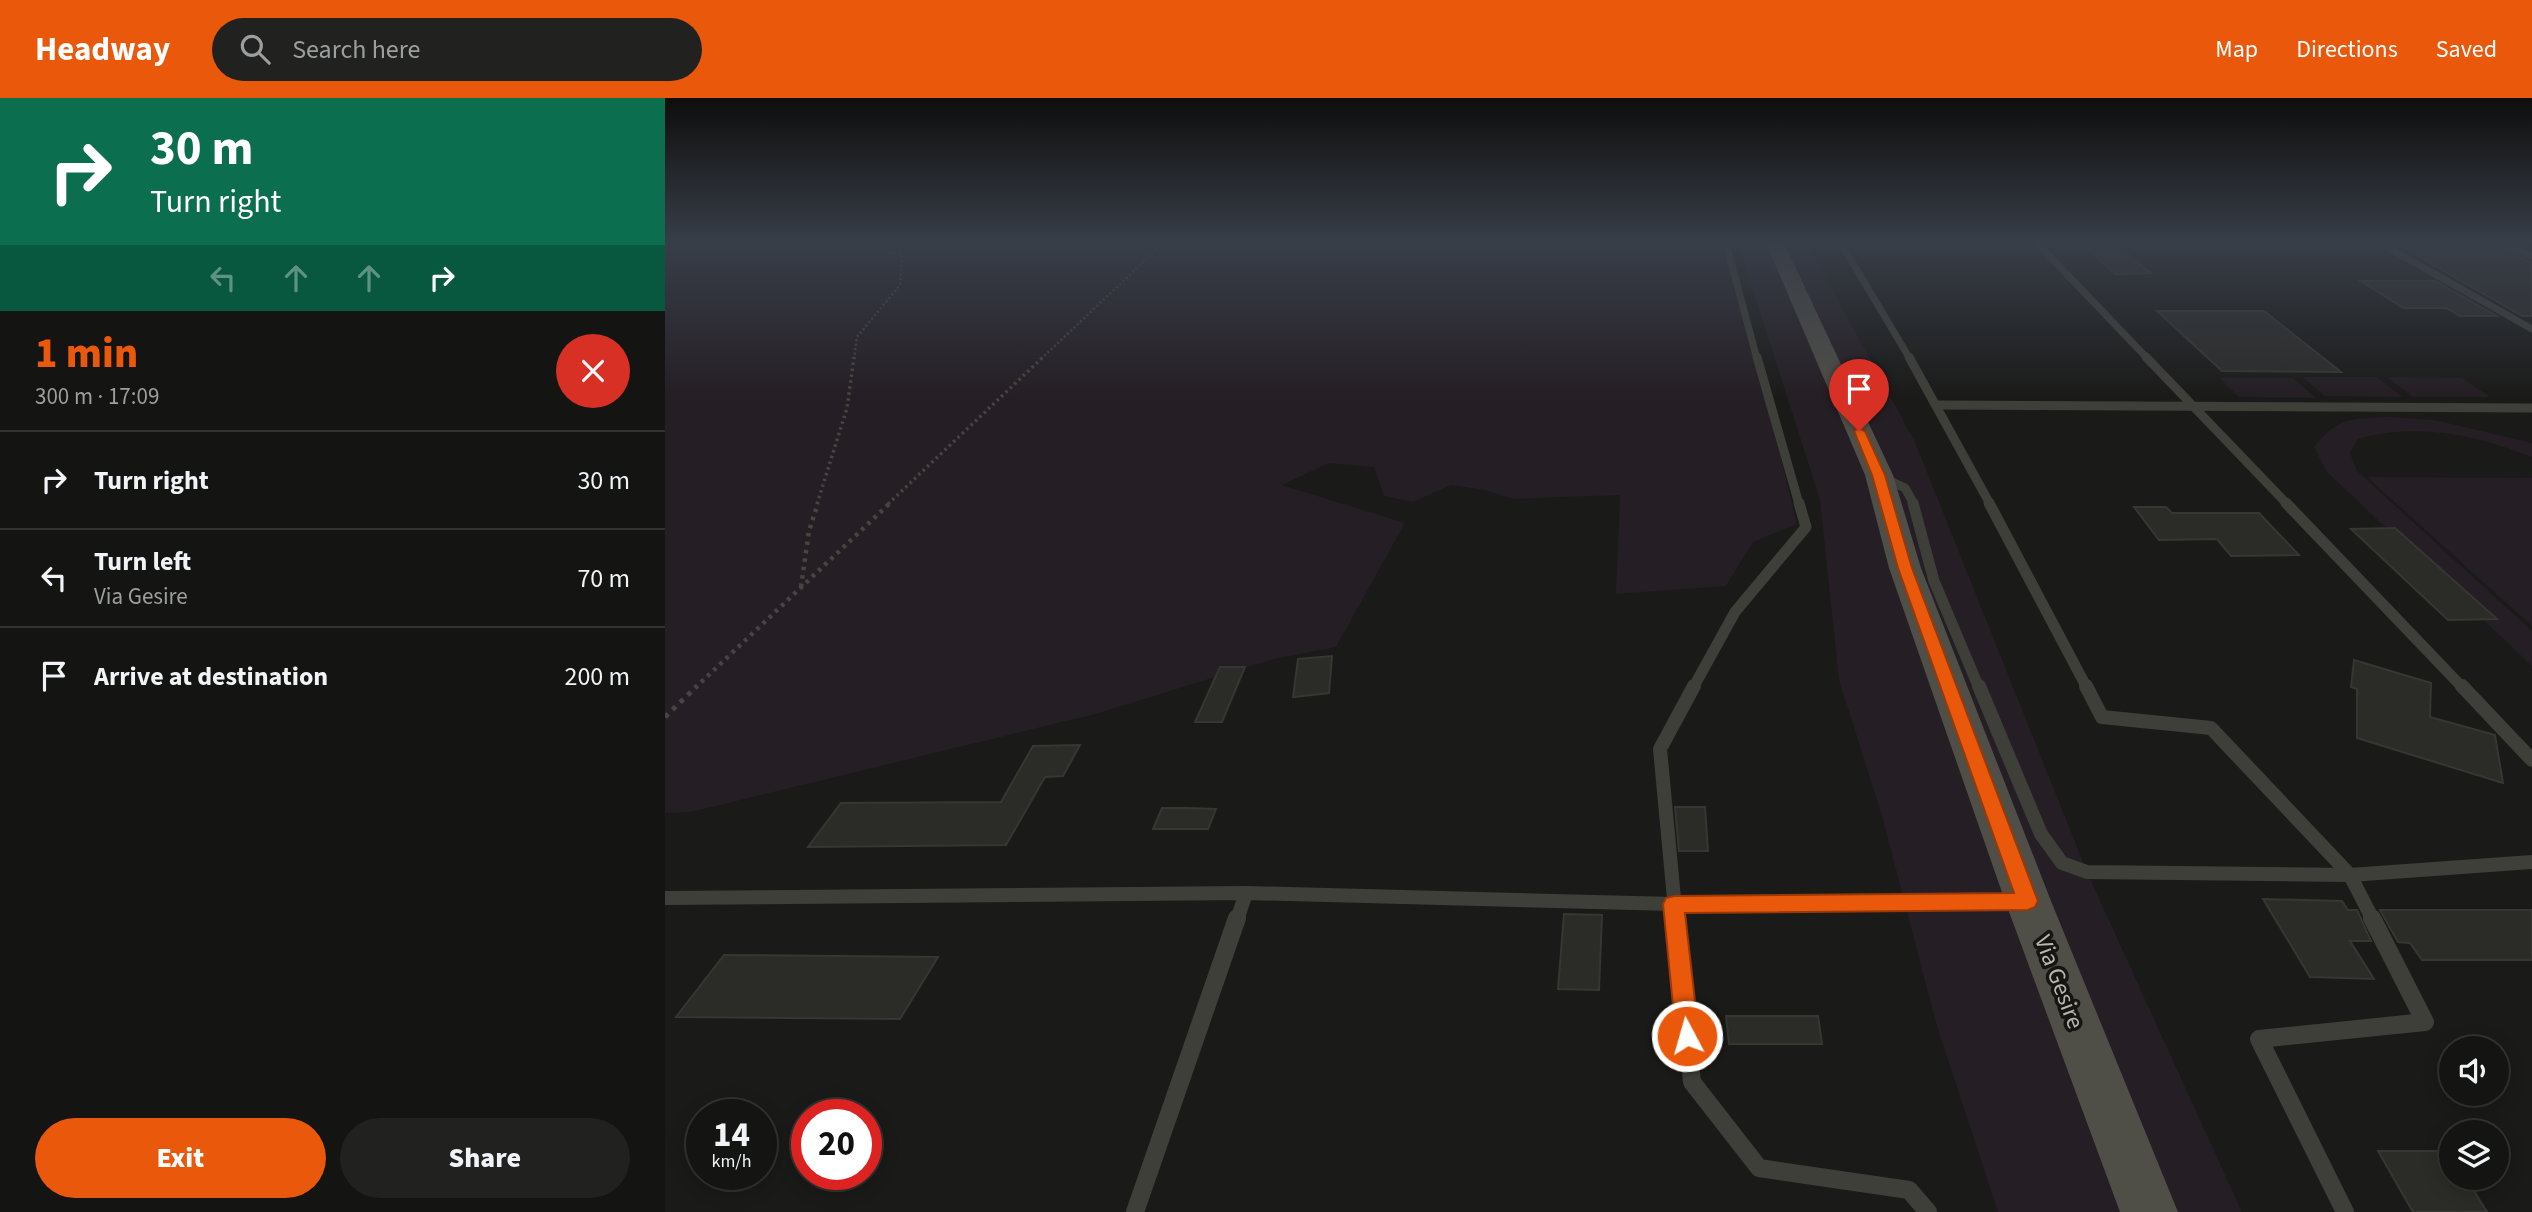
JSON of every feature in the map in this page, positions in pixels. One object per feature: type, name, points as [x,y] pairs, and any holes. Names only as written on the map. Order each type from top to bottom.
[{"type":"main road","name":"Via Gesire","points":[[1798,295],[1879,475],[1905,568],[2028,901],[2149,1212]]},
{"type":"lane","points":[[1741,295],[1773,418],[1806,527],[1735,611],[1660,749],[1692,1082],[1759,1168],[1909,1190],[1927,1212]]},
{"type":"lane","points":[[1873,295],[1938,405],[2102,717],[2211,728],[2350,875],[2425,1022],[2259,1039],[2345,1212]]},
{"type":"lane","points":[[2087,295],[2532,760]]},
{"type":"lane","points":[[2472,295],[2532,329]]},
{"type":"lane","points":[[1938,405],[2532,408]]},
{"type":"lane","points":[[2518,408],[2532,417]]},
{"type":"lane","points":[[1879,475],[1905,488],[1912,497],[1934,581],[2042,834],[2062,863],[2087,872],[2350,875],[2532,862]]},
{"type":"lane","points":[[1135,1212],[1245,893]]},
{"type":"lane","points":[[665,898],[1245,893],[1674,904],[2028,901]]},
{"type":"path","points":[[801,587],[809,531],[848,408],[857,337],[892,295]]},
{"type":"path","points":[[665,717],[1109,295]]},
{"type":"shaded area","points":[[665,295],[1741,295],[1797,524],[1753,542],[1726,586],[1616,594],[1620,495],[1513,499],[1485,490],[1451,485],[1413,502],[1384,496],[1374,467],[1329,463],[1282,485],[1405,523],[1336,647],[1274,659],[1099,713],[691,812],[665,813]]},
{"type":"shaded area","points":[[1755,295],[1835,295],[1915,442],[2087,872],[2242,1212],[1998,1212],[1936,1023],[1882,816],[1839,680],[1820,500]]},
{"type":"shaded area","points":[[2302,377],[2377,377],[2402,397],[2325,396]]},
{"type":"shaded area","points":[[2387,377],[2462,378],[2490,397],[2413,397]]},
{"type":"shaded area","points":[[2219,378],[2293,378],[2316,398],[2239,397]]},
{"type":"shaded area","points":[[2389,417],[2435,420],[2532,443],[2532,457],[2468,437],[2424,431],[2402,432],[2358,439],[2350,453],[2357,471],[2532,631],[2532,666],[2326,471],[2314,447],[2331,430],[2339,424],[2355,419]]},
{"type":"shaded area","points":[[2367,477],[2532,478],[2532,626]]},
{"type":"building","points":[[2383,295],[2460,295],[2497,316],[2460,316],[2446,308],[2403,308]]},
{"type":"building","points":[[2485,295],[2532,295],[2532,316],[2522,316]]},
{"type":"building","points":[[2157,311],[2264,311],[2341,372],[2222,371]]},
{"type":"building","points":[[2134,507],[2166,507],[2172,513],[2259,513],[2299,555],[2231,556],[2217,539],[2159,540]]},
{"type":"building","points":[[2395,528],[2497,619],[2448,620],[2351,529]]},
{"type":"building","points":[[1332,656],[1329,693],[1293,697],[1298,659]]},
{"type":"building","points":[[2354,660],[2431,683],[2430,717],[2495,735],[2503,783],[2357,738],[2357,689],[2351,687]]},
{"type":"building","points":[[1220,667],[1245,667],[1222,722],[1195,722]]},
{"type":"building","points":[[1080,745],[1063,776],[1045,777],[1006,845],[808,847],[841,803],[1001,802],[1033,746]]},
{"type":"building","points":[[1675,807],[1705,807],[1708,851],[1679,851]]},
{"type":"building","points":[[1162,808],[1216,809],[1208,829],[1153,829]]},
{"type":"building","points":[[2263,899],[2342,901],[2348,910],[2357,910],[2371,941],[2350,941],[2374,979],[2310,977]]},
{"type":"building","points":[[2380,910],[2532,910],[2532,960],[2422,960],[2410,943],[2398,942]]},
{"type":"building","points":[[1564,914],[1602,915],[1599,990],[1558,989]]},
{"type":"building","points":[[724,955],[938,957],[900,1019],[676,1017]]},
{"type":"building","points":[[1726,1016],[1818,1016],[1822,1044],[1729,1044]]},
{"type":"building","points":[[2378,1151],[2439,1151],[2439,1190],[2473,1190],[2487,1212],[2413,1212]]},
{"type":"route","points":[[1687,1036],[1674,904],[2028,901],[1905,568],[1879,475],[1859,431]]}]
